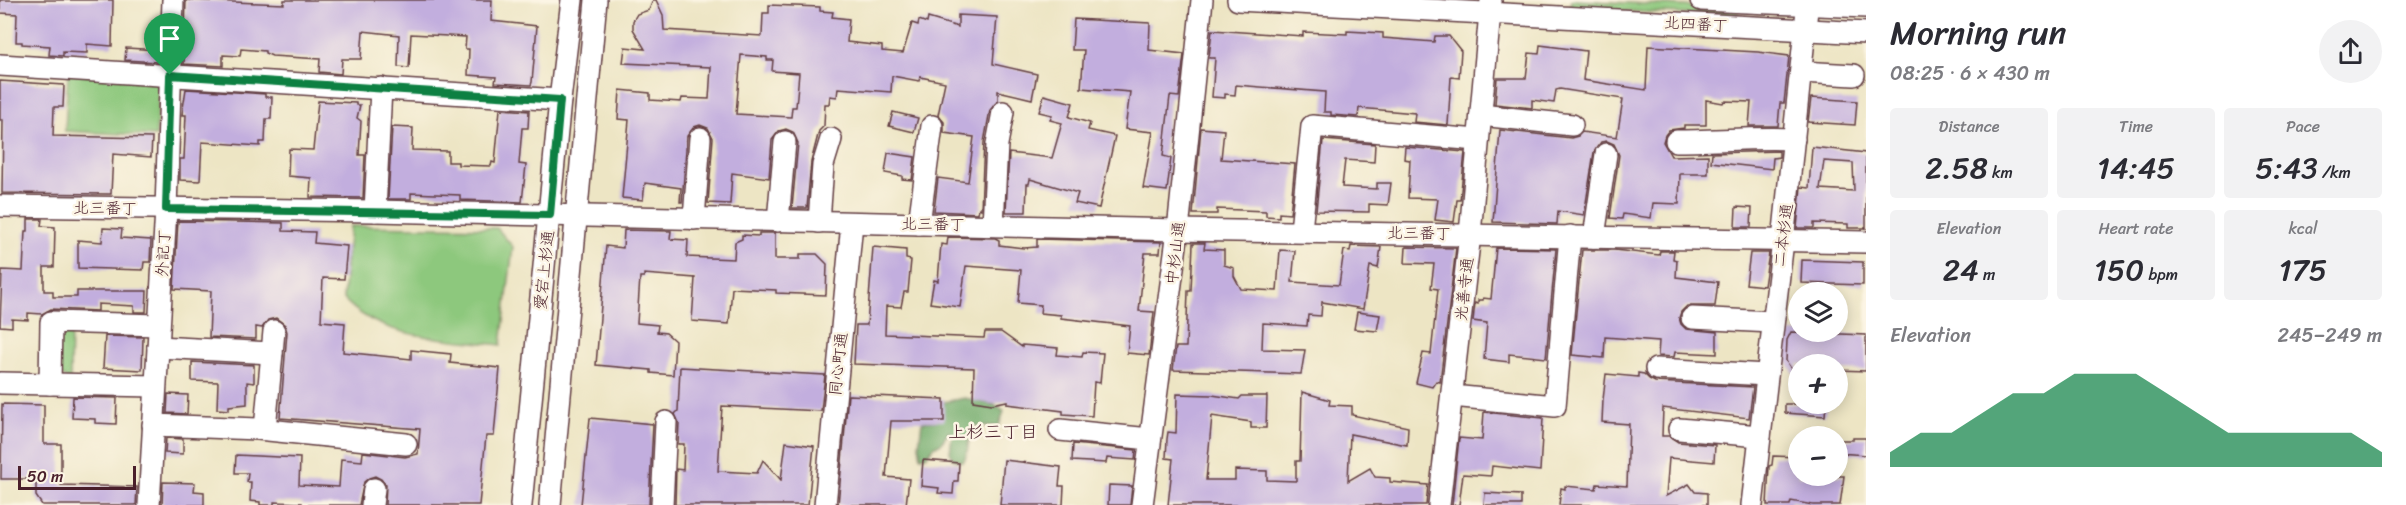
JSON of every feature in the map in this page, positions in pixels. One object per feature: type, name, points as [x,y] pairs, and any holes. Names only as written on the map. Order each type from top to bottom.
[{"type":"street","name":"外記丁","points":[[149,505],[166,209],[173,0]]},
{"type":"street","name":"愛宕上杉通","points":[[521,505],[560,100],[572,0]]},
{"type":"street","name":"愛宕上杉通","points":[[550,505],[596,0]]},
{"type":"street","name":"中杉山通","points":[[1142,505],[1178,230],[1202,0]]},
{"type":"street","name":"北四番丁","points":[[1238,0],[1491,7],[1866,33]]},
{"type":"street","name":"北四番丁","points":[[1701,0],[1807,2],[1866,7]]},
{"type":"street","name":"二本杉通","points":[[1752,505],[1783,241],[1807,2]]},
{"type":"street","name":"光善寺通","points":[[1439,505],[1470,234],[1491,7]]},
{"type":"street","points":[[0,65],[560,100]]},
{"type":"street","points":[[1801,72],[1854,75]]},
{"type":"street","points":[[375,211],[381,88]]},
{"type":"street","points":[[993,225],[997,144],[1003,112]]},
{"type":"street","points":[[1481,115],[1572,125]]},
{"type":"street","points":[[919,224],[932,126]]},
{"type":"street","points":[[1301,230],[1312,126],[1478,140]]},
{"type":"street","points":[[1676,141],[1720,141],[1749,137],[1794,139]]},
{"type":"street","points":[[694,219],[700,138]]},
{"type":"street","points":[[819,222],[823,165],[831,139]]},
{"type":"street","points":[[778,221],[785,142]]},
{"type":"street","points":[[1594,237],[1606,154]]},
{"type":"street","name":"北三番丁","points":[[0,206],[375,211],[1178,230],[1301,230],[1866,242]]},
{"type":"street","name":"同心町通","points":[[825,505],[852,223]]},
{"type":"street","points":[[1452,396],[1555,406],[1570,236]]},
{"type":"street","points":[[1692,318],[1772,322]]},
{"type":"street","points":[[50,384],[44,322],[159,325]]},
{"type":"street","points":[[262,429],[268,352],[274,331]]},
{"type":"street","points":[[158,347],[268,352]]},
{"type":"street","points":[[1656,369],[1767,375]]},
{"type":"street","points":[[0,383],[155,386]]},
{"type":"street","points":[[662,505],[666,422]]},
{"type":"street","points":[[153,425],[262,429],[406,444]]},
{"type":"street","points":[[1679,429],[1760,436]]},
{"type":"street","points":[[1060,430],[1150,439]]},
{"type":"green space","points":[[1571,0],[1738,9],[1737,17],[1570,8]]},
{"type":"green space","points":[[68,74],[152,78],[159,88],[156,136],[65,131]]},
{"type":"green space","points":[[350,226],[497,228],[513,247],[501,345],[416,335],[376,322],[359,312],[343,298]]},
{"type":"green space","points":[[57,325],[71,325],[70,380],[57,373]]},
{"type":"green space","points":[[965,398],[994,405],[1004,411],[999,426],[973,426],[963,462],[953,459],[950,453],[952,435],[949,432],[941,443],[926,456],[921,457],[919,445],[922,422],[936,421],[944,402]]},
{"type":"building","points":[[0,0],[113,0],[112,46],[87,44],[87,53],[63,52],[63,56],[49,55],[50,46],[16,42],[17,14],[0,13]]},
{"type":"building","points":[[186,0],[284,4],[284,0],[492,0],[491,21],[537,26],[532,82],[531,85],[495,83],[496,77],[468,75],[469,49],[465,49],[466,37],[411,34],[409,68],[398,67],[399,35],[363,31],[361,59],[342,59],[341,74],[319,72],[320,59],[272,56],[265,51],[241,49],[240,56],[223,55],[223,66],[184,64]]},
{"type":"building","points":[[653,0],[656,0],[663,15],[664,30],[762,36],[763,13],[769,13],[769,5],[820,7],[820,11],[833,12],[832,17],[849,19],[847,42],[882,46],[882,51],[903,53],[912,23],[918,25],[919,20],[927,23],[928,18],[958,27],[958,15],[997,17],[993,64],[1037,74],[1032,99],[998,91],[998,101],[990,110],[984,142],[981,209],[979,208],[978,213],[934,211],[938,178],[968,182],[974,137],[944,133],[944,122],[938,115],[945,82],[920,77],[919,81],[892,76],[891,92],[838,88],[837,97],[830,96],[829,104],[825,104],[824,126],[819,131],[811,162],[807,208],[792,208],[798,143],[793,132],[786,129],[779,131],[772,140],[769,178],[732,173],[730,204],[708,203],[713,138],[708,128],[700,125],[694,127],[687,136],[682,202],[680,202],[681,188],[645,183],[643,200],[622,198],[629,120],[618,119],[620,90],[650,93],[650,100],[681,102],[682,98],[709,99],[711,67],[623,63],[625,47],[645,49],[633,29],[633,21],[637,14],[649,10]],"holes":[[[741,55],[767,57],[767,60],[773,60],[772,71],[799,73],[796,107],[792,107],[791,117],[736,114]]]},
{"type":"building","points":[[1074,19],[1150,23],[1149,50],[1184,54],[1179,97],[1170,96],[1163,156],[1171,158],[1167,191],[1143,188],[1153,132],[1125,129],[1130,92],[1081,88],[1084,50],[1072,50]]},
{"type":"building","points":[[1212,30],[1303,36],[1303,32],[1347,34],[1347,31],[1383,33],[1383,38],[1434,42],[1435,36],[1449,36],[1461,51],[1459,78],[1451,77],[1448,125],[1414,122],[1415,113],[1359,108],[1358,117],[1331,115],[1331,112],[1324,112],[1325,92],[1236,85],[1235,95],[1225,94],[1225,98],[1212,97],[1215,58],[1209,58]]},
{"type":"building","points":[[1540,45],[1586,51],[1583,80],[1646,90],[1648,46],[1789,56],[1784,103],[1780,103],[1778,126],[1749,126],[1751,102],[1724,101],[1723,103],[1706,100],[1706,125],[1684,125],[1684,128],[1669,130],[1663,142],[1671,156],[1708,155],[1708,174],[1680,174],[1679,204],[1653,203],[1651,218],[1623,214],[1622,219],[1610,218],[1619,155],[1614,144],[1607,141],[1601,142],[1594,152],[1584,215],[1558,211],[1557,224],[1493,222],[1500,130],[1571,138],[1582,132],[1617,137],[1623,99],[1560,89],[1556,90],[1554,103],[1532,100],[1532,108],[1495,104],[1497,78],[1526,78],[1529,53],[1539,54]]},
{"type":"building","points":[[126,48],[159,50],[158,62],[125,60]]},
{"type":"building","points":[[0,81],[64,85],[63,107],[54,107],[53,136],[152,138],[151,157],[113,154],[111,194],[2,193],[3,120],[0,120]]},
{"type":"building","points":[[186,89],[265,94],[265,97],[272,97],[271,119],[266,119],[265,142],[260,142],[260,146],[202,142],[200,181],[180,180],[180,159],[184,159],[186,115],[182,115]]},
{"type":"building","points":[[1044,95],[1073,103],[1069,117],[1090,123],[1088,130],[1115,136],[1099,208],[1075,203],[1078,193],[1030,179],[1027,184],[1026,212],[1006,212],[1009,153],[1052,158],[1062,123],[1050,120],[1052,115],[1039,112]]},
{"type":"building","points":[[1811,98],[1857,101],[1855,125],[1808,122]]},
{"type":"building","points":[[318,101],[360,105],[357,118],[361,121],[359,155],[365,155],[363,198],[310,197],[311,178],[288,176],[289,149],[313,150]]},
{"type":"building","points":[[500,109],[529,111],[528,128],[522,128],[519,164],[526,165],[522,202],[460,200],[460,195],[411,193],[411,199],[388,199],[392,127],[413,128],[412,150],[448,151],[448,162],[458,162],[458,165],[491,166],[492,162],[495,163]]},
{"type":"building","points":[[893,112],[918,118],[914,132],[889,126]]},
{"type":"building","points":[[1201,128],[1224,130],[1221,159],[1295,164],[1290,214],[1279,213],[1279,217],[1266,216],[1266,211],[1217,209],[1217,214],[1193,214]]},
{"type":"building","points":[[1323,140],[1375,144],[1374,162],[1345,160],[1342,187],[1377,189],[1377,183],[1391,183],[1388,205],[1369,204],[1369,212],[1316,211]]},
{"type":"building","points":[[1405,147],[1465,152],[1460,200],[1457,200],[1454,222],[1435,220],[1438,199],[1408,198],[1410,160],[1404,159]]},
{"type":"building","points":[[1812,147],[1866,153],[1866,229],[1865,226],[1865,228],[1848,228],[1848,224],[1814,223],[1814,228],[1797,228],[1801,187],[1809,188]],"holes":[[[1824,161],[1853,163],[1854,191],[1820,189]]]},
{"type":"building","points":[[1779,151],[1779,157],[1773,158],[1772,169],[1711,162],[1712,153]]},
{"type":"building","points":[[888,153],[915,157],[912,180],[885,173]]},
{"type":"building","points":[[1736,207],[1752,208],[1751,227],[1735,227]]},
{"type":"building","points":[[28,219],[42,219],[41,226],[55,227],[54,267],[44,267],[44,291],[53,291],[53,297],[77,297],[77,291],[147,291],[146,312],[134,312],[134,306],[98,304],[98,311],[51,309],[42,314],[28,313],[28,320],[12,319],[12,327],[0,326],[2,270],[23,271],[25,231],[28,231]]},
{"type":"building","points":[[178,221],[283,223],[283,231],[315,232],[314,243],[347,246],[344,279],[323,278],[321,321],[345,323],[343,352],[411,359],[411,350],[451,354],[450,363],[500,368],[494,436],[486,436],[479,505],[385,505],[386,485],[375,476],[364,482],[359,505],[302,505],[302,503],[274,502],[274,505],[260,505],[260,502],[250,501],[251,482],[247,482],[248,473],[235,473],[236,455],[300,458],[299,485],[339,487],[341,459],[362,461],[363,452],[405,457],[418,454],[420,429],[280,418],[287,332],[285,325],[276,318],[268,320],[262,328],[256,327],[256,339],[209,337],[211,291],[174,289]]},
{"type":"building","points":[[103,228],[122,229],[121,238],[151,240],[150,262],[144,262],[143,270],[78,268],[78,240],[102,242]]},
{"type":"building","points":[[624,230],[671,231],[670,239],[688,240],[687,257],[734,259],[735,242],[742,239],[742,235],[759,236],[759,233],[775,233],[775,259],[800,259],[800,254],[817,254],[827,264],[826,295],[732,288],[729,324],[692,321],[695,278],[644,274],[644,277],[640,277],[637,323],[658,325],[657,332],[666,333],[675,341],[673,375],[651,373],[651,370],[596,365],[606,246],[623,248]]},
{"type":"building","points":[[948,237],[995,238],[999,240],[999,245],[1024,248],[1037,247],[1037,239],[1161,242],[1160,253],[1145,253],[1139,311],[1154,312],[1149,355],[1127,353],[1130,326],[1061,318],[1061,315],[1040,313],[1041,305],[1018,303],[1021,270],[966,266],[960,307],[930,303],[934,280],[938,281],[941,244],[947,245]]},
{"type":"building","points":[[1193,243],[1205,243],[1204,249],[1224,250],[1224,265],[1234,268],[1234,276],[1241,289],[1277,291],[1280,250],[1295,251],[1292,282],[1339,285],[1344,250],[1350,251],[1351,246],[1381,247],[1378,268],[1370,266],[1363,309],[1322,302],[1321,316],[1308,315],[1307,326],[1263,323],[1262,349],[1305,350],[1301,374],[1173,370],[1176,347],[1186,347]]},
{"type":"building","points":[[873,247],[906,250],[906,259],[911,260],[908,292],[904,292],[901,307],[886,306],[885,334],[984,338],[985,332],[1001,332],[1022,347],[1022,345],[1058,348],[1057,355],[1082,357],[1083,352],[1103,353],[1100,383],[1094,382],[1092,416],[1063,414],[1063,411],[1007,404],[1007,401],[992,404],[973,401],[974,368],[854,364],[856,325],[867,325]]},
{"type":"building","points":[[1406,247],[1456,248],[1440,382],[1436,381],[1432,387],[1416,383],[1423,353],[1431,354],[1438,289],[1431,288],[1434,264],[1405,263]]},
{"type":"building","points":[[1496,248],[1556,249],[1546,358],[1509,354],[1509,362],[1484,359],[1487,323],[1473,321],[1475,303],[1478,304],[1478,300],[1483,300],[1483,298],[1491,299]]},
{"type":"building","points":[[1582,250],[1614,250],[1659,255],[1660,251],[1674,251],[1673,259],[1677,260],[1676,277],[1718,282],[1715,306],[1687,306],[1679,318],[1686,329],[1717,332],[1717,354],[1675,352],[1674,357],[1658,356],[1659,341],[1605,337],[1604,358],[1572,355]]},
{"type":"building","points":[[1750,253],[1769,253],[1764,286],[1746,284]]},
{"type":"building","points":[[1802,260],[1863,262],[1863,285],[1848,285],[1848,282],[1801,282]]},
{"type":"building","points":[[1357,312],[1380,315],[1377,331],[1354,329]]},
{"type":"building","points":[[1848,334],[1866,335],[1866,371],[1848,370],[1848,354],[1788,354],[1788,364],[1786,361],[1788,338],[1788,342],[1848,342]]},
{"type":"building","points":[[105,336],[143,337],[142,370],[103,368]]},
{"type":"building","points":[[192,362],[254,365],[254,383],[247,382],[247,404],[229,406],[229,410],[217,409],[218,382],[192,381]]},
{"type":"building","points":[[680,367],[825,375],[821,411],[722,406],[718,471],[757,473],[763,460],[781,480],[786,442],[814,446],[808,505],[675,505],[676,469],[683,470],[684,444],[678,444],[679,423],[675,414],[678,411]]},
{"type":"building","points":[[1638,373],[1644,374],[1655,382],[1753,387],[1749,418],[1663,408],[1662,436],[1669,436],[1678,442],[1715,445],[1714,462],[1669,458],[1666,496],[1689,484],[1695,492],[1707,493],[1707,505],[1559,505],[1561,488],[1565,489],[1565,486],[1596,489],[1597,484],[1627,486],[1629,424],[1602,422],[1603,400],[1606,374],[1638,377]]},
{"type":"building","points":[[1302,392],[1330,400],[1329,405],[1352,406],[1352,415],[1408,427],[1407,445],[1350,434],[1348,481],[1370,468],[1375,477],[1390,478],[1390,482],[1428,485],[1426,505],[1168,505],[1173,459],[1166,458],[1167,439],[1168,432],[1176,433],[1177,394],[1212,395],[1239,399],[1242,396],[1267,396],[1266,428],[1251,428],[1251,422],[1212,416],[1206,480],[1235,480],[1235,470],[1267,471],[1267,480],[1296,481],[1296,461],[1300,461]]},
{"type":"building","points":[[168,394],[188,395],[187,414],[167,413]]},
{"type":"building","points":[[848,395],[944,399],[944,421],[891,421],[886,477],[909,479],[906,505],[838,505]]},
{"type":"building","points":[[73,397],[117,398],[116,424],[95,423],[95,419],[72,418]]},
{"type":"building","points":[[2,404],[44,405],[44,444],[61,444],[61,485],[137,487],[136,505],[42,505],[36,496],[36,479],[1,479]]},
{"type":"building","points":[[1785,404],[1788,404],[1788,413],[1785,413]]},
{"type":"building","points":[[1484,412],[1543,418],[1540,471],[1492,466],[1491,476],[1463,474],[1459,505],[1452,505],[1459,438],[1482,440]]},
{"type":"building","points":[[1798,414],[1825,414],[1825,416]]},
{"type":"building","points":[[590,418],[653,424],[649,505],[581,505]]},
{"type":"building","points":[[166,438],[183,439],[183,454],[165,453]]},
{"type":"building","points":[[1853,438],[1866,438],[1866,455],[1848,454],[1848,440],[1853,440]]},
{"type":"building","points":[[1073,444],[1136,450],[1135,460],[1107,458],[1106,463],[1072,461]]},
{"type":"building","points":[[1773,456],[1788,457],[1788,486],[1843,486],[1840,505],[1813,505],[1791,501],[1790,505],[1767,505],[1769,466],[1772,465]]},
{"type":"building","points":[[923,460],[959,463],[958,481],[954,481],[953,494],[938,493],[939,488],[921,486]]},
{"type":"building","points":[[1004,460],[1061,467],[1059,486],[1064,486],[1063,505],[1000,505]]},
{"type":"building","points":[[163,482],[195,483],[194,491],[204,492],[204,505],[162,505]]},
{"type":"building","points":[[1109,485],[1132,486],[1130,505],[1108,505]]},
{"type":"building","points":[[1485,493],[1521,495],[1521,505],[1484,505]]},
{"type":"district","name":"上杉三丁目","points":[[993,432]]},
{"type":"route","points":[[170,75],[560,100],[550,215],[166,209],[170,75]]}]
